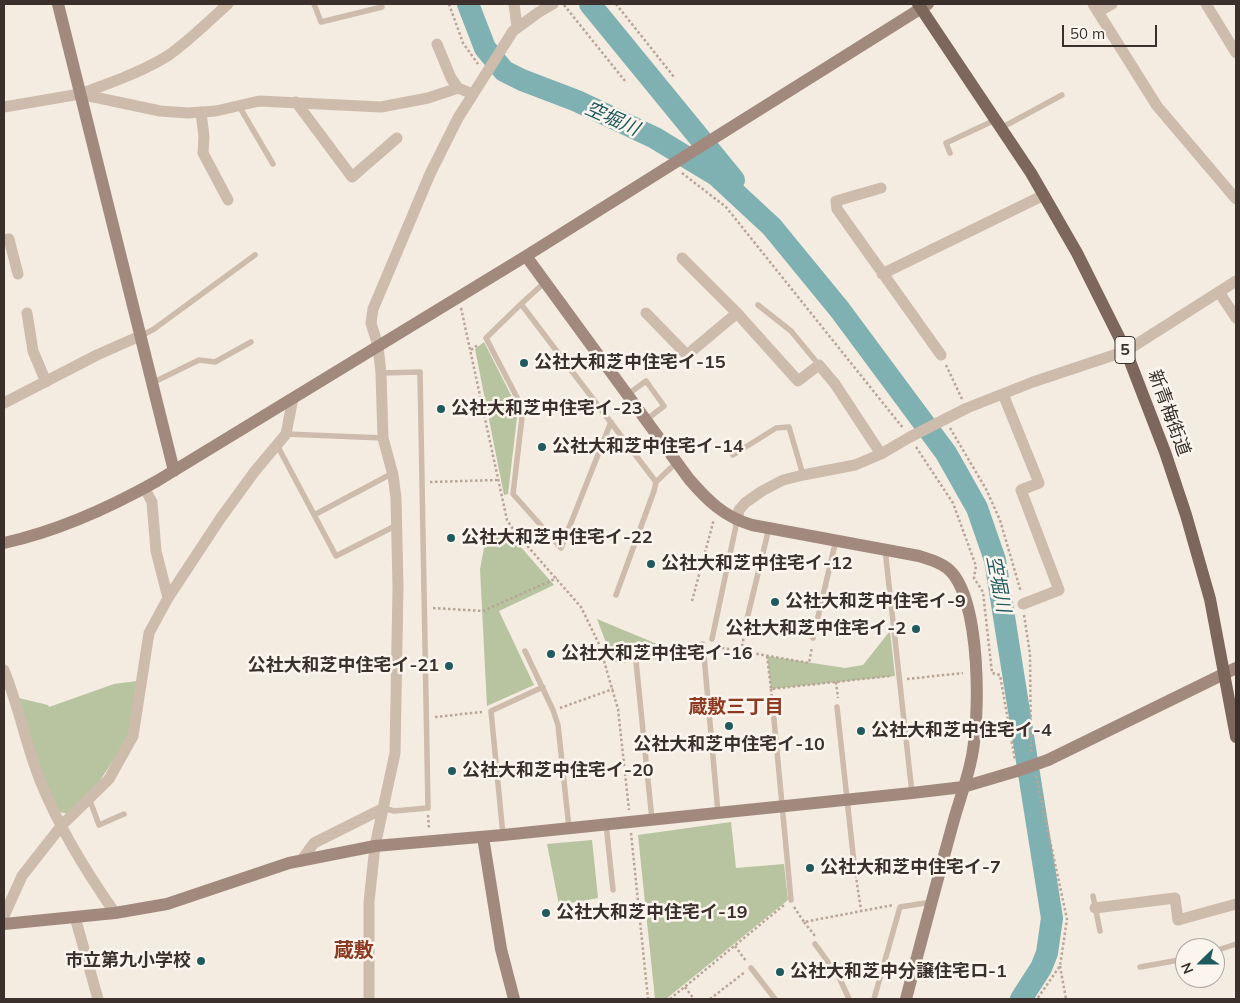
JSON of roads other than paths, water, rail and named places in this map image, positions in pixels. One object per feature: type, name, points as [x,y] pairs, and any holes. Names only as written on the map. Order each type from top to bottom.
[{"type":"main road","name":"新青梅街道","points":[[922,5],[1031,172],[1077,253],[1126,351],[1165,452],[1186,515],[1231,671],[1236,737]]},
{"type":"street","points":[[58,4],[174,472]]},
{"type":"street","points":[[4,107],[80,94],[146,68],[168,55],[198,32],[228,4]]},
{"type":"street","points":[[514,4],[517,27]]},
{"type":"street","points":[[369,999],[369,902],[375,846],[396,753],[398,588],[396,498],[383,438],[381,373],[378,346],[371,323],[373,309],[430,174],[458,118],[509,35],[517,27],[553,4]]},
{"type":"street","points":[[1112,4],[1096,8],[1157,106],[1236,199]]},
{"type":"street","points":[[1206,4],[1236,53]]},
{"type":"street","points":[[4,543],[50,530],[105,508],[174,472],[526,256],[922,5]]},
{"type":"street","points":[[437,44],[455,89]]},
{"type":"street","points":[[80,94],[160,111],[188,113],[216,111],[259,101],[381,107],[428,98],[455,89],[473,94]]},
{"type":"street","points":[[296,102],[352,177],[396,138]]},
{"type":"street","points":[[201,112],[204,137],[203,153],[228,200]]},
{"type":"street","points":[[881,188],[836,201],[837,209],[942,355]]},
{"type":"street","points":[[882,274],[1044,195]]},
{"type":"street","points":[[4,240],[9,239],[18,274]]},
{"type":"street","points":[[526,256],[689,479],[716,507],[738,521],[933,560],[947,568],[958,582],[967,600],[974,640],[977,699],[971,764],[963,787],[906,999]]},
{"type":"street","points":[[682,258],[736,313],[798,381],[818,365],[835,384],[881,454]]},
{"type":"street","points":[[738,521],[739,510],[762,490],[783,480],[855,465],[881,454],[967,408],[1126,351],[1236,281]]},
{"type":"street","points":[[1219,292],[1236,318]]},
{"type":"street","points":[[27,313],[33,351],[46,382]]},
{"type":"street","points":[[646,313],[687,355],[736,313]]},
{"type":"street","points":[[4,402],[140,336]]},
{"type":"street","points":[[1003,394],[1038,484],[1021,490],[1059,590],[1022,604]]},
{"type":"street","points":[[4,916],[22,876],[62,825],[109,779],[133,736],[149,633],[168,598],[220,519],[255,471],[286,434],[293,398]]},
{"type":"street","points":[[145,488],[152,502],[156,551],[168,598]]},
{"type":"street","points":[[4,670],[42,784],[62,825],[94,882],[116,913]]},
{"type":"street","points":[[4,924],[116,913],[167,904],[289,863],[375,846],[503,835],[963,787],[1048,760],[1231,671]]},
{"type":"street","points":[[301,861],[314,843],[384,808]]},
{"type":"street","points":[[483,836],[501,949],[514,999]]},
{"type":"street","points":[[1095,908],[1175,898],[1178,920],[1236,904]]},
{"type":"street","points":[[76,917],[98,999]]},
{"type":"lane","points":[[314,4],[321,22],[382,7]]},
{"type":"lane","points":[[950,153],[946,143],[998,124],[1062,95]]},
{"type":"lane","points":[[238,105],[273,164]]},
{"type":"lane","points":[[140,336],[154,329],[255,255]]},
{"type":"lane","points":[[544,283],[486,338],[522,409],[513,494],[561,548],[611,422]]},
{"type":"lane","points":[[521,304],[656,482]]},
{"type":"lane","points":[[758,305],[791,331],[818,365]]},
{"type":"lane","points":[[152,383],[199,360],[215,362],[251,342]]},
{"type":"lane","points":[[381,373],[420,372],[428,808],[394,811],[384,808]]},
{"type":"lane","points":[[627,395],[646,381],[664,406],[646,420]]},
{"type":"lane","points":[[733,455],[776,428],[788,427],[802,475]]},
{"type":"lane","points":[[286,434],[383,438]]},
{"type":"lane","points":[[277,445],[336,556],[397,525]]},
{"type":"lane","points":[[616,595],[656,482],[677,462]]},
{"type":"lane","points":[[314,515],[392,473]]},
{"type":"lane","points":[[712,639],[738,521]]},
{"type":"lane","points":[[746,627],[769,528]]},
{"type":"lane","points":[[813,638],[836,540]]},
{"type":"lane","points":[[884,549],[912,793]]},
{"type":"lane","points":[[704,644],[718,813]]},
{"type":"lane","points":[[525,651],[543,687],[558,726],[569,828]]},
{"type":"lane","points":[[636,661],[652,820]]},
{"type":"lane","points":[[503,835],[491,711],[543,687]]},
{"type":"lane","points":[[837,707],[854,864]]},
{"type":"lane","points":[[773,709],[791,900]]},
{"type":"lane","points":[[89,798],[99,825],[124,814]]},
{"type":"lane","points":[[606,824],[613,890]]},
{"type":"lane","points":[[1093,896],[1100,931]]},
{"type":"lane","points":[[874,999],[900,907],[932,902]]},
{"type":"lane","points":[[815,944],[839,977],[849,999]]},
{"type":"lane","points":[[1140,967],[1175,961]]},
{"type":"lane","points":[[751,968],[775,999]]},
{"type":"waterway","name":"空堀川","points":[[468,4],[485,48],[504,71],[577,101],[655,138],[716,175],[772,227],[840,310],[946,453],[977,508],[995,560],[1052,918],[1047,953],[1041,968],[1021,999]]},
{"type":"waterway","name":"空堀川","points":[[590,4],[734,180]]},
{"type":"place","name":"公社大和芝中住宅イ-15","points":[[524,363]]},
{"type":"place","name":"公社大和芝中住宅イ-23","points":[[441,409]]},
{"type":"place","name":"公社大和芝中住宅イ-14","points":[[542,447]]},
{"type":"place","name":"公社大和芝中住宅イ-22","points":[[451,538]]},
{"type":"place","name":"公社大和芝中住宅イ-12","points":[[651,564]]},
{"type":"place","name":"公社大和芝中住宅イ-9","points":[[775,602]]},
{"type":"place","name":"公社大和芝中住宅イ-2","points":[[916,629]]},
{"type":"place","name":"公社大和芝中住宅イ-16","points":[[551,654]]},
{"type":"place","name":"公社大和芝中住宅イ-21","points":[[449,666]]},
{"type":"place","name":"公社大和芝中住宅イ-10","points":[[729,726]]},
{"type":"place","name":"公社大和芝中住宅イ-4","points":[[861,731]]},
{"type":"place","name":"公社大和芝中住宅イ-20","points":[[452,771]]},
{"type":"place","name":"公社大和芝中住宅イ-7","points":[[810,868]]},
{"type":"place","name":"公社大和芝中住宅イ-19","points":[[546,913]]},
{"type":"place","name":"市立第九小学校","points":[[201,961]]},
{"type":"place","name":"公社大和芝中分譲住宅ロ-1","points":[[780,972]]},
{"type":"district","name":"蔵敷三丁目","points":[[736,707]]},
{"type":"district","name":"蔵敷","points":[[354,951]]}]
